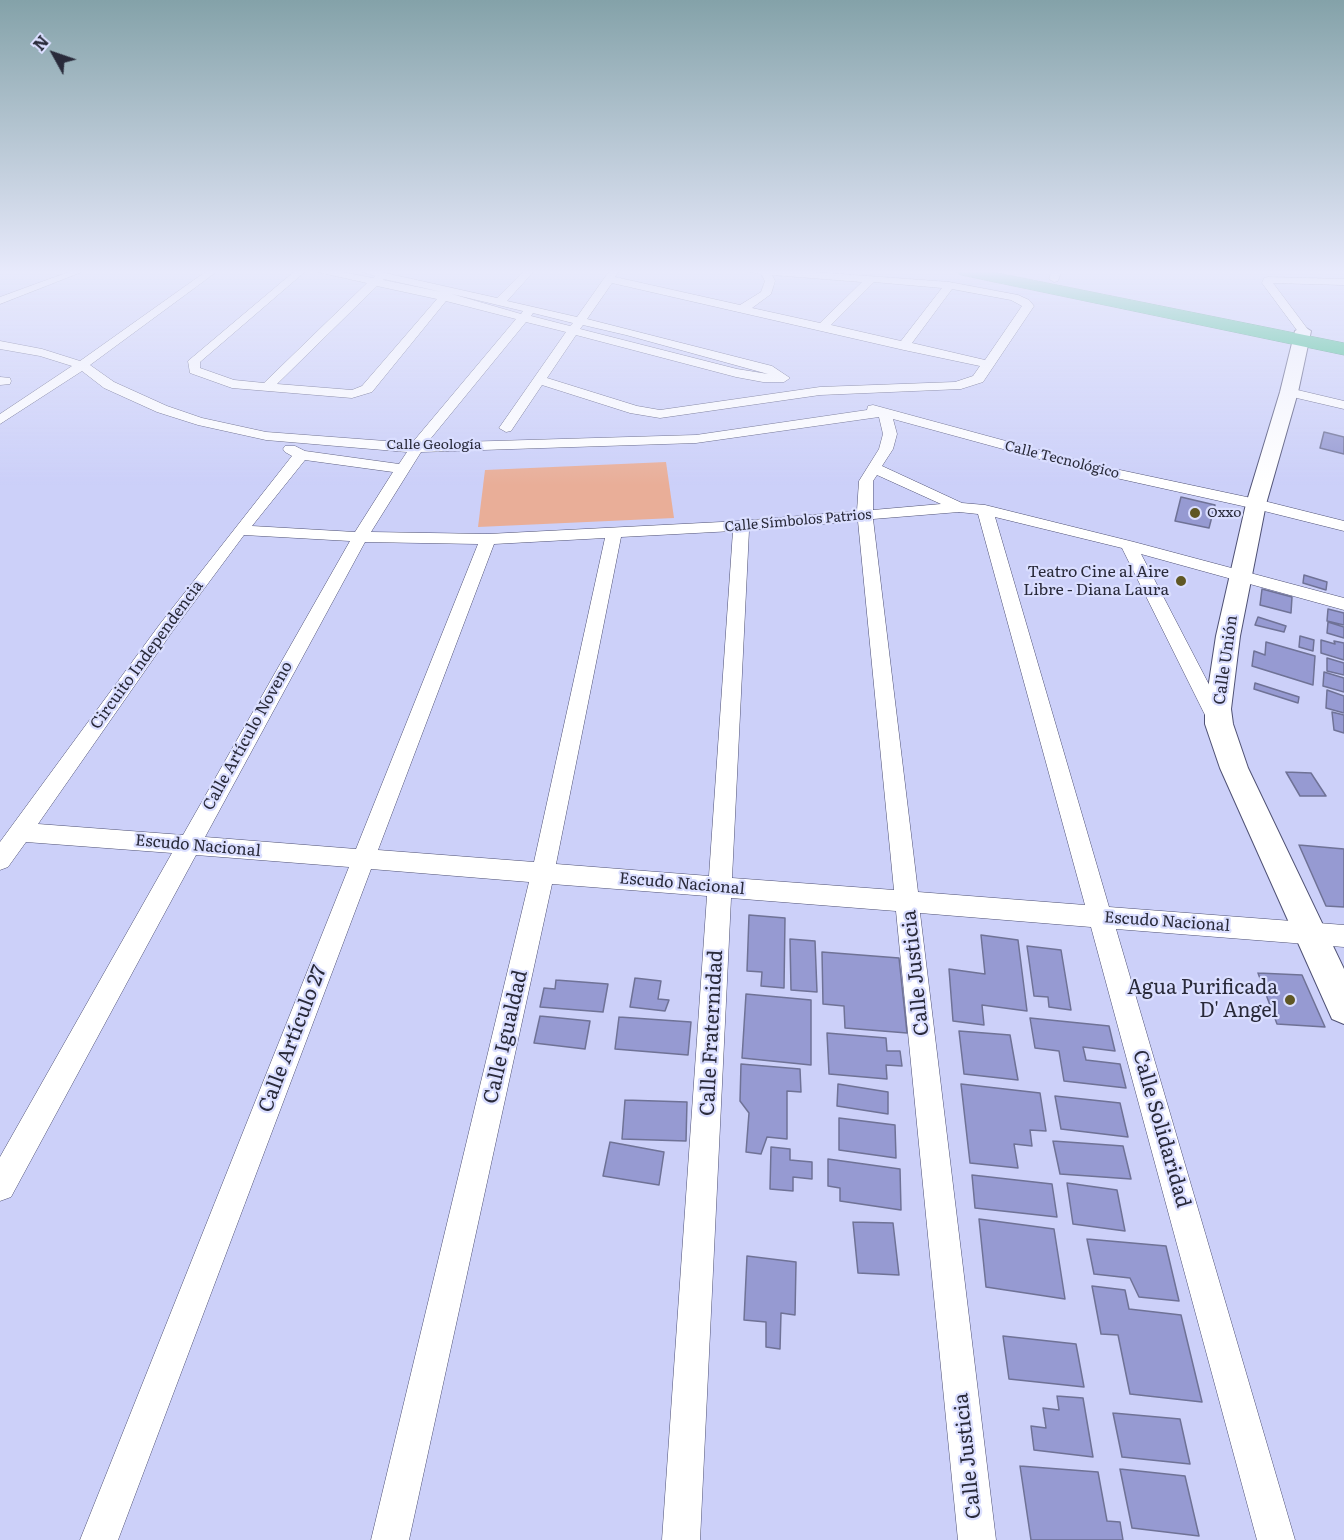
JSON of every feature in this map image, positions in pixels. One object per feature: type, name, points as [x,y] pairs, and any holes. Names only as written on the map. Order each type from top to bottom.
[{"type":"highway","points":[[1323,342],[1344,349]]},
{"type":"street","points":[[0,420],[115,342]]},
{"type":"street","points":[[217,342],[194,361],[195,370],[232,384],[352,394],[361,393],[367,389],[406,342]]},
{"type":"street","points":[[267,387],[313,342]]},
{"type":"street","name":"Calle Artículo Noveno","points":[[0,1186],[187,845],[360,537],[416,448],[503,342]]},
{"type":"street","points":[[506,428],[565,342]]},
{"type":"street","name":"Calle Tecnológico","points":[[633,342],[736,373],[763,378],[784,378],[884,412],[1085,467],[1256,504],[1344,526]]},
{"type":"street","points":[[886,342],[987,364]]},
{"type":"street","points":[[904,346],[907,342]]},
{"type":"street","points":[[539,380],[635,410],[660,414],[820,391],[956,386],[978,380],[1003,342]]},
{"type":"street","name":"Calle Unión","points":[[1301,342],[1256,504],[1240,575],[1221,682],[1220,724],[1234,768],[1344,1007]]},
{"type":"street","name":"Calle Geología","points":[[0,345],[42,353],[82,366],[110,385],[162,409],[198,421],[266,436],[416,448],[696,439],[884,412]]},
{"type":"street","points":[[1289,392],[1344,405]]},
{"type":"street","name":"Calle Justicia","points":[[884,412],[890,434],[886,449],[866,481],[865,516],[977,1540]]},
{"type":"street","points":[[266,436],[301,455],[403,469]]},
{"type":"street","name":"Circuito Independencia","points":[[0,860],[166,628],[240,530],[301,455]]},
{"type":"street","points":[[874,468],[959,507]]},
{"type":"street","name":"Calle Símbolos Patrios","points":[[240,530],[360,537],[488,539],[741,526],[959,507],[985,510],[1128,545],[1344,604]]},
{"type":"street","name":"Calle Solidaridad","points":[[985,510],[1276,1540]]},
{"type":"street","name":"Calle Fraternidad","points":[[681,1540],[741,526]]},
{"type":"street","name":"Calle Igualdad","points":[[390,1540],[543,873],[614,532]]},
{"type":"street","name":"Calle Artículo 27","points":[[99,1540],[488,539]]},
{"type":"street","points":[[1128,545],[1220,724]]},
{"type":"street","name":"Escudo Nacional","points":[[21,832],[1344,936]]},
{"type":"shaded area","points":[[666,462],[674,518],[478,527],[485,470]]},
{"type":"building","points":[[1324,432],[1344,437],[1344,454],[1320,448]]},
{"type":"building","name":"Oxxo","points":[[1181,497],[1215,505],[1209,528],[1175,521]]},
{"type":"building","points":[[1304,575],[1327,582],[1326,590],[1303,583]]},
{"type":"building","points":[[1262,589],[1292,597],[1291,613],[1260,605]]},
{"type":"building","points":[[1328,609],[1344,613],[1344,625],[1327,621]]},
{"type":"building","points":[[1258,617],[1286,626],[1284,632],[1255,625]]},
{"type":"building","points":[[1328,622],[1344,627],[1344,638],[1327,633]]},
{"type":"building","points":[[1300,636],[1314,640],[1313,651],[1299,647]]},
{"type":"building","points":[[1321,640],[1335,644],[1334,641],[1344,643],[1344,660],[1321,653]]},
{"type":"building","points":[[1266,642],[1315,656],[1313,685],[1252,666],[1254,651],[1265,655]]},
{"type":"building","points":[[1327,658],[1344,663],[1344,675],[1327,671]]},
{"type":"building","points":[[1324,672],[1344,678],[1344,692],[1323,686]]},
{"type":"building","points":[[1255,683],[1299,697],[1298,703],[1254,689]]},
{"type":"building","points":[[1327,690],[1344,696],[1344,713],[1326,708]]},
{"type":"building","points":[[1332,712],[1344,715],[1344,733],[1334,730]]},
{"type":"building","points":[[1286,772],[1311,773],[1326,796],[1300,796]]},
{"type":"building","points":[[1299,845],[1344,849],[1344,907],[1326,906]]},
{"type":"building","points":[[749,915],[785,918],[784,988],[761,986],[762,972],[747,971]]},
{"type":"building","points":[[981,935],[1018,940],[1027,1011],[982,1005],[984,1025],[953,1021],[949,969],[985,974]]},
{"type":"building","points":[[790,939],[815,941],[817,992],[791,990]]},
{"type":"building","points":[[1027,946],[1061,950],[1071,1010],[1049,1007],[1048,997],[1034,996]]},
{"type":"building","points":[[822,952],[899,958],[907,1033],[845,1028],[844,1006],[823,1004]]},
{"type":"building","name":"Agua Purificada D' Angel","points":[[1258,973],[1302,975],[1325,1027],[1277,1024]]},
{"type":"building","points":[[635,978],[661,981],[658,999],[669,1000],[665,1011],[630,1007]]},
{"type":"building","points":[[556,980],[608,984],[603,1012],[540,1007],[544,988],[555,989]]},
{"type":"building","points":[[746,994],[811,1000],[811,1065],[742,1058]]},
{"type":"building","points":[[540,1016],[590,1021],[585,1049],[534,1043]]},
{"type":"building","points":[[619,1017],[691,1022],[688,1055],[615,1049]]},
{"type":"building","points":[[1030,1018],[1109,1026],[1115,1051],[1083,1047],[1086,1060],[1120,1064],[1126,1088],[1064,1081],[1059,1051],[1035,1048]]},
{"type":"building","points":[[959,1031],[1010,1035],[1018,1080],[964,1074]]},
{"type":"building","points":[[827,1033],[886,1038],[887,1051],[900,1051],[902,1066],[886,1065],[887,1079],[829,1074]]},
{"type":"building","points":[[741,1064],[800,1069],[801,1092],[787,1091],[787,1139],[767,1137],[761,1154],[746,1152],[749,1113],[740,1101]]},
{"type":"building","points":[[838,1084],[888,1092],[888,1114],[837,1106]]},
{"type":"building","points":[[961,1084],[1040,1093],[1046,1131],[1030,1130],[1032,1146],[1014,1144],[1018,1168],[970,1163]]},
{"type":"building","points":[[1055,1096],[1120,1103],[1128,1137],[1061,1129]]},
{"type":"building","points":[[625,1100],[687,1102],[686,1141],[622,1139]]},
{"type":"building","points":[[839,1118],[895,1125],[896,1158],[839,1150]]},
{"type":"building","points":[[1053,1141],[1123,1146],[1131,1179],[1060,1174]]},
{"type":"building","points":[[610,1142],[664,1152],[659,1185],[603,1176]]},
{"type":"building","points":[[771,1147],[790,1149],[790,1160],[812,1162],[812,1179],[793,1177],[793,1191],[770,1189]]},
{"type":"building","points":[[828,1159],[900,1169],[901,1210],[840,1201],[840,1188],[828,1186]]},
{"type":"building","points":[[972,1175],[1052,1184],[1057,1217],[975,1208]]},
{"type":"building","points":[[1067,1183],[1117,1190],[1125,1231],[1073,1224]]},
{"type":"building","points":[[979,1219],[1054,1229],[1065,1299],[986,1287]]},
{"type":"building","points":[[853,1222],[893,1223],[899,1275],[858,1273]]},
{"type":"building","points":[[1087,1239],[1166,1246],[1179,1301],[1139,1297],[1130,1278],[1094,1274]]},
{"type":"building","points":[[747,1256],[796,1262],[795,1315],[781,1313],[780,1349],[766,1347],[766,1322],[744,1320]]},
{"type":"building","points":[[1092,1286],[1125,1290],[1129,1309],[1181,1315],[1202,1402],[1130,1394],[1118,1335],[1101,1334]]},
{"type":"building","points":[[1003,1336],[1076,1344],[1084,1387],[1009,1379]]},
{"type":"building","points":[[1057,1396],[1083,1398],[1093,1457],[1034,1450],[1031,1426],[1046,1428],[1043,1408],[1059,1410]]},
{"type":"building","points":[[1113,1413],[1180,1419],[1190,1464],[1122,1457]]},
{"type":"building","points":[[1020,1466],[1098,1472],[1107,1521],[1120,1522],[1123,1540],[1031,1540]]},
{"type":"building","points":[[1120,1469],[1185,1476],[1199,1536],[1132,1528]]},
{"type":"place","name":"Oxxo","points":[[1195,513]]},
{"type":"place","name":"Teatro Cine al Aire Libre - Diana Laura","points":[[1181,581]]},
{"type":"place","name":"Agua Purificada D' Angel","points":[[1290,1000]]}]
